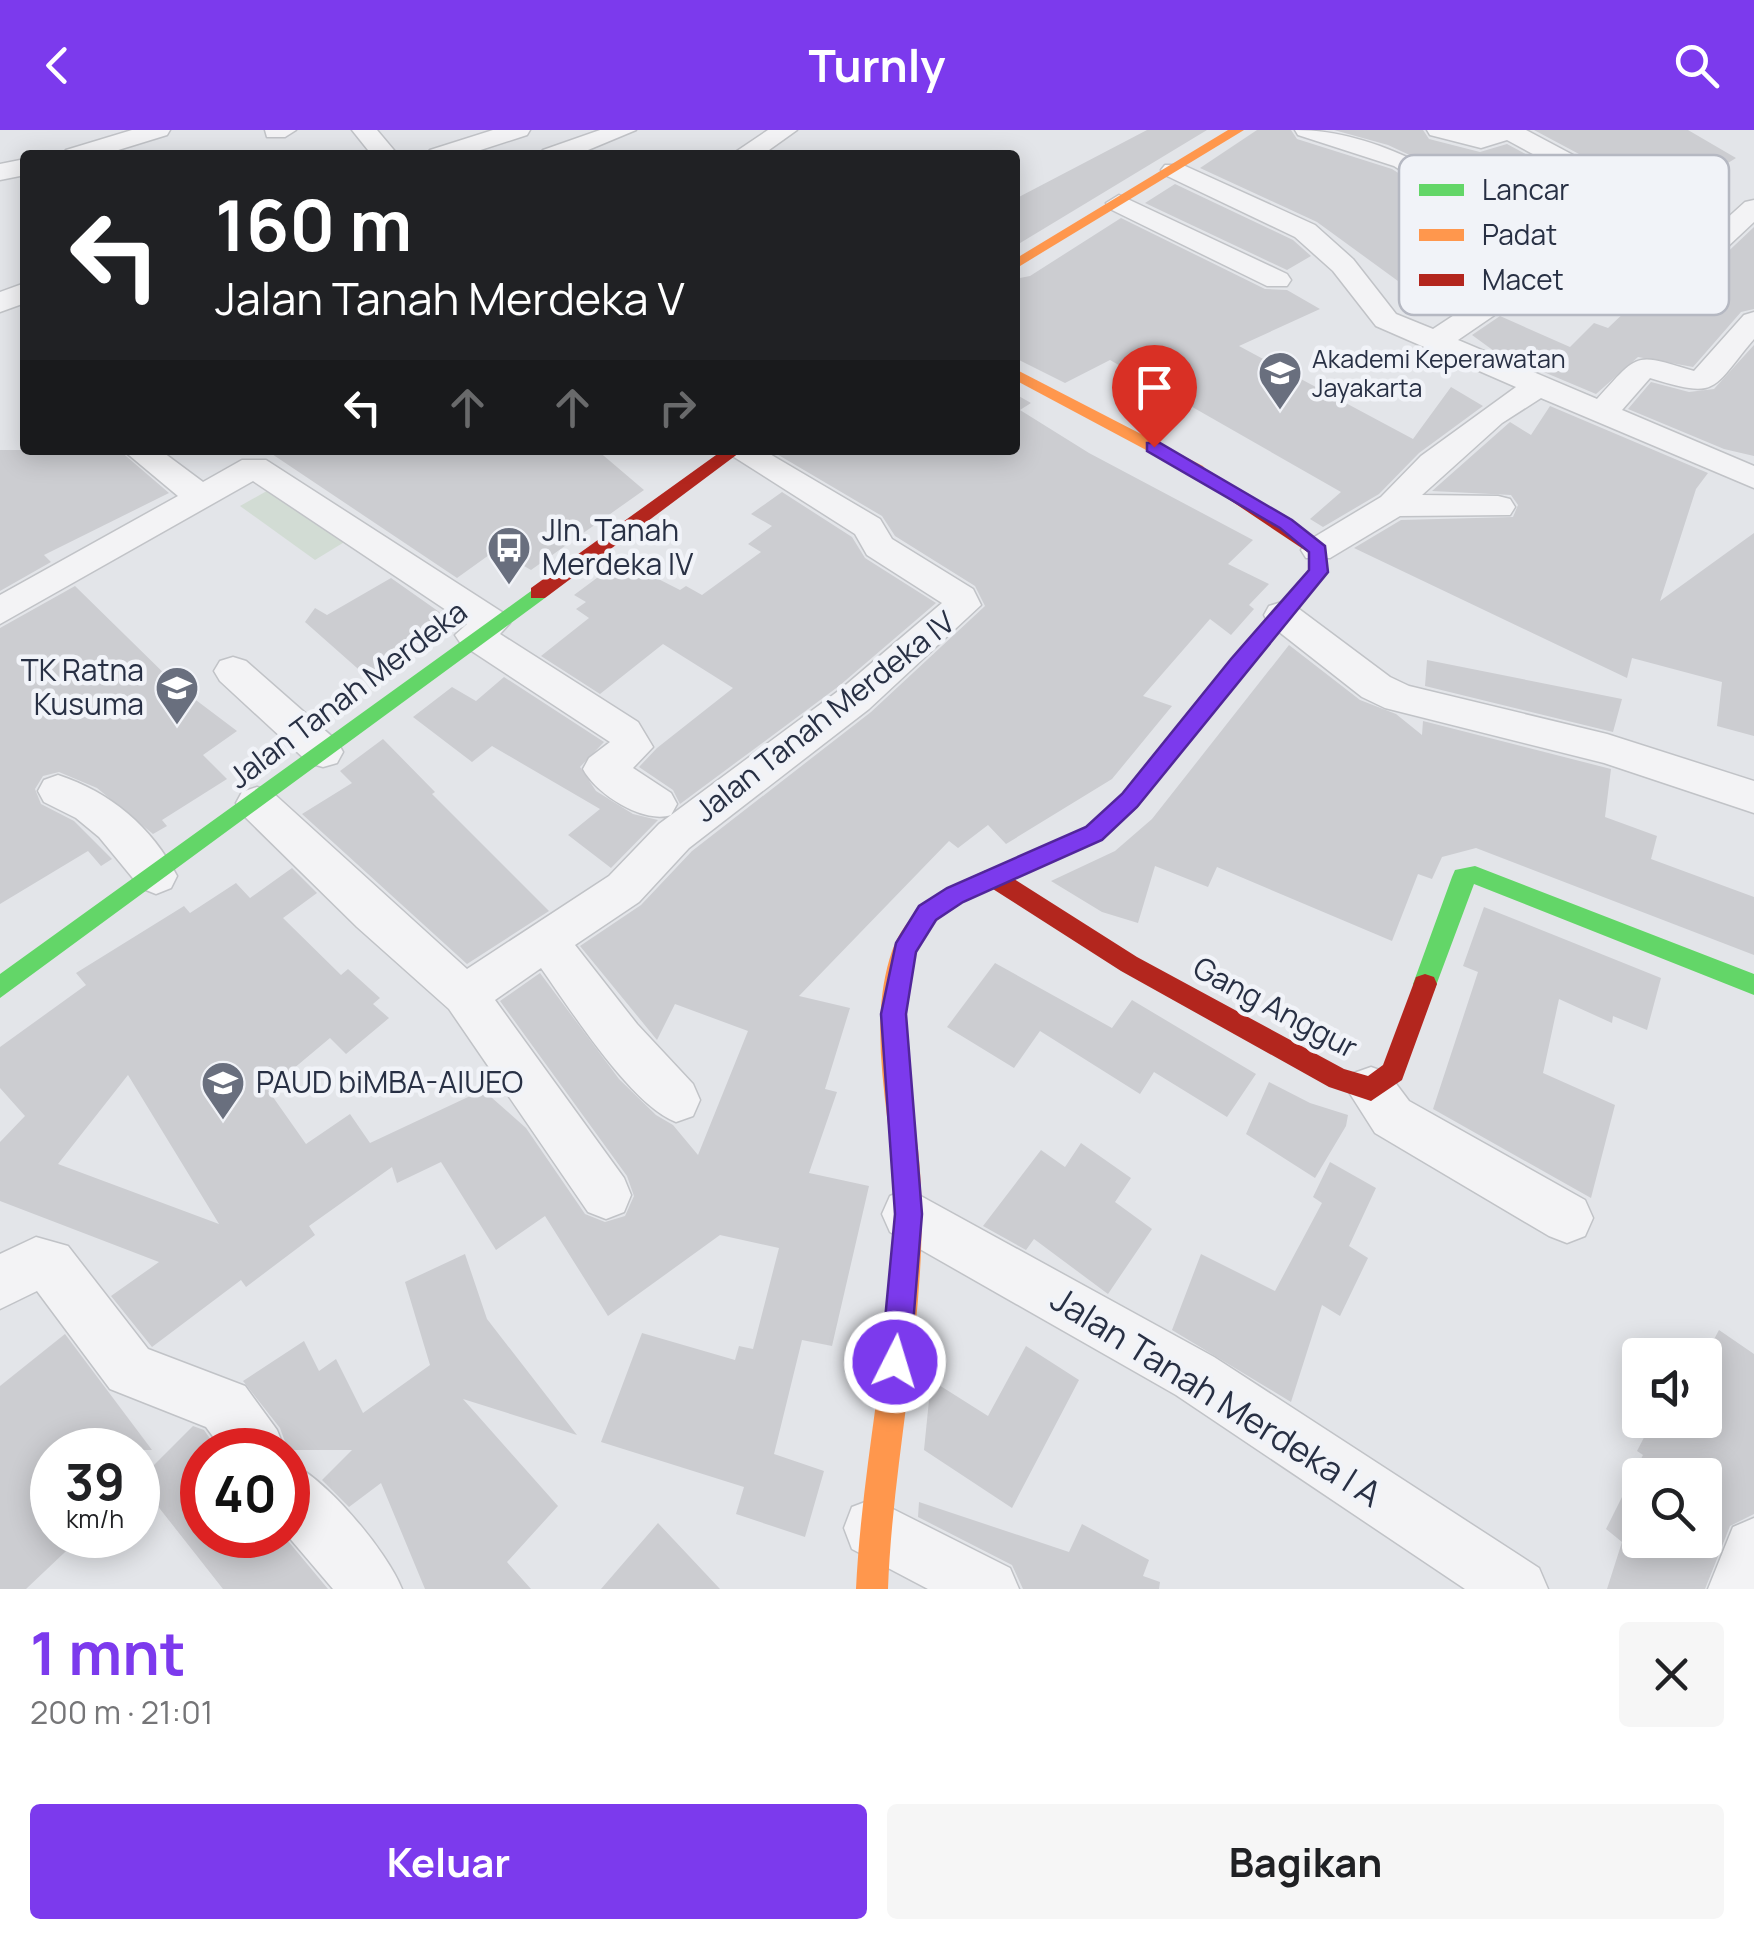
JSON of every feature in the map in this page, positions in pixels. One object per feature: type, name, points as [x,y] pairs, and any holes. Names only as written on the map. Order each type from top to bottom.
[{"type":"street","points":[[95,150],[158,130]]},
{"type":"street","points":[[364,130],[382,150]]},
{"type":"street","points":[[455,150],[518,130]]},
{"type":"street","points":[[566,150],[624,130]]},
{"type":"street","points":[[1307,130],[1399,161]]},
{"type":"street","points":[[1439,130],[1481,141],[1508,130],[1554,155]]},
{"type":"street","points":[[752,150],[780,131]]},
{"type":"street","points":[[1020,261],[1174,170],[1222,132]]},
{"type":"street","points":[[1174,170],[1305,231],[1342,265],[1386,320],[1754,478]]},
{"type":"street","points":[[1119,203],[1277,280]]},
{"type":"street","points":[[1729,230],[1754,208]]},
{"type":"street","points":[[1433,343],[1472,315]]},
{"type":"street","points":[[1602,414],[1644,366],[1700,383],[1754,321]]},
{"type":"street","points":[[872,1589],[873,1528],[892,1399],[908,1214],[894,1014],[904,950],[927,913],[993,877],[1094,833],[1130,800],[1319,572],[1318,550],[1286,524],[1185,464],[1020,377]]},
{"type":"street","points":[[1318,550],[1393,505],[1433,463],[1490,416],[1538,387]]},
{"type":"street","points":[[146,455],[203,498]]},
{"type":"street","name":"Jalan Tanah Merdeka","points":[[0,988],[257,803],[483,629],[729,455]]},
{"type":"street","name":"Jalan Tanah Merdeka IV","points":[[465,995],[624,888],[674,836],[855,698],[963,606],[960,598],[876,544],[868,527],[745,455]]},
{"type":"street","points":[[0,612],[203,498],[248,459],[624,732],[634,748],[603,769],[656,804]]},
{"type":"street","points":[[1393,505],[1498,507]]},
{"type":"street","points":[[1282,615],[1376,688],[1398,698],[1607,748],[1754,797]]},
{"type":"street","points":[[233,671],[323,752]]},
{"type":"street","points":[[58,791],[94,804],[112,820],[156,876]]},
{"type":"street","points":[[257,803],[372,914],[465,995],[606,1195]]},
{"type":"street","name":"Gang Anggur","points":[[993,877],[1129,964],[1338,1080],[1371,1089],[1393,1072],[1463,877],[1476,875],[1754,986]]},
{"type":"street","points":[[546,942],[620,1039],[676,1100]]},
{"type":"street","points":[[1371,1089],[1392,1117],[1567,1218]]},
{"type":"street","name":"Jalan Tanah Merdeka I A","points":[[908,1214],[1195,1376],[1518,1589]]},
{"type":"street","points":[[0,1284],[36,1263],[48,1264],[129,1370],[224,1406],[240,1428]]},
{"type":"street","points":[[310,1517],[372,1589]]},
{"type":"street","points":[[873,1528],[989,1589]]},
{"type":"street","points":[[1738,1589],[1754,1548]]},
{"type":"shaded area","points":[[272,488],[346,541],[315,560],[240,506]]},
{"type":"building","points":[[1147,130],[1207,130],[1020,243],[1020,196]]},
{"type":"building","points":[[1257,130],[1291,130],[1297,139],[1392,169],[1399,173],[1399,282],[1317,222],[1200,168]]},
{"type":"building","points":[[1334,130],[1423,130],[1429,139],[1480,152],[1507,144],[1527,155],[1410,155]]},
{"type":"building","points":[[1534,130],[1688,130],[1736,158],[1729,162],[1729,155],[1581,155]]},
{"type":"building","points":[[1175,184],[1293,240],[1311,256],[1287,270],[1145,203]]},
{"type":"building","points":[[1121,218],[1265,289],[1287,290],[1320,309],[1239,346],[1413,439],[1451,387],[1483,406],[1419,453],[1379,494],[1323,527],[1310,519],[1341,492],[1110,360],[1065,383],[1020,360],[1020,278],[1030,276]]},
{"type":"building","points":[[1754,227],[1754,309],[1741,312],[1693,367],[1638,357],[1596,394],[1494,351],[1472,335],[1500,316],[1570,347],[1594,323],[1608,328],[1622,315],[1729,315],[1729,251]]},
{"type":"building","points":[[1754,345],[1754,456],[1724,449],[1628,409],[1651,382],[1689,392],[1714,389]]},
{"type":"building","points":[[1020,397],[1031,403],[1020,410]]},
{"type":"building","points":[[1550,406],[1708,473],[1696,489],[1660,601],[1754,533],[1754,736],[1717,726],[1722,682],[1632,658],[1627,678],[1354,548],[1401,520],[1513,517],[1518,505],[1511,495],[1432,491],[1510,422],[1531,435]]},
{"type":"building","points":[[1020,410],[1089,453],[1253,540],[1228,564],[1269,584],[1249,605],[1254,609],[1231,635],[1210,619],[1143,696],[1172,706],[1112,779],[1006,844],[988,825],[958,848],[949,841],[799,996],[850,1008],[825,1089],[837,1092],[809,1173],[869,1186],[832,1346],[802,1340],[774,1454],[824,1471],[805,1537],[736,1514],[744,1487],[601,1442],[642,1333],[735,1360],[739,1346],[753,1349],[779,1248],[720,1235],[608,1316],[545,1216],[496,1250],[441,1162],[397,1183],[392,1167],[309,1226],[315,1235],[246,1287],[241,1280],[152,1347],[111,1296],[159,1262],[0,1201],[0,1142],[25,1116],[0,1088],[0,1047],[86,985],[76,973],[184,906],[190,913],[236,883],[250,898],[292,868],[317,893],[283,918],[341,975],[348,969],[380,998],[373,1004],[389,1018],[346,1054],[330,1038],[268,1090],[306,1144],[350,1114],[370,1143],[483,1090],[526,1128],[585,1214],[605,1222],[625,1216],[634,1196],[627,1176],[500,1001],[540,973],[619,1079],[656,1115],[673,1125],[698,1155],[748,1031],[675,1004],[657,1040],[580,946],[641,905],[692,851],[871,712],[985,606],[975,586],[895,536],[882,516],[778,455],[1020,455]],"holes":[[[128,1075],[219,1224],[58,1164]]]},
{"type":"building","points":[[0,450],[20,450],[20,455],[125,455],[169,493],[44,555],[51,562],[0,591]]},
{"type":"building","points":[[273,455],[603,455],[644,490],[531,570],[496,550],[457,578]]},
{"type":"building","points":[[782,492],[852,537],[865,558],[936,603],[839,686],[680,804],[673,790],[639,767],[733,688],[663,644],[600,694],[541,656],[589,618],[576,609],[586,602],[574,595],[621,560],[680,590],[686,586],[702,595],[761,552],[748,544],[772,526],[751,514]]},
{"type":"building","points":[[391,578],[445,616],[389,651],[405,660],[374,683],[305,622],[315,608],[327,615]]},
{"type":"building","points":[[75,586],[176,685],[237,731],[203,755],[227,779],[162,820],[167,826],[153,834],[97,788],[59,772],[43,776],[35,789],[41,804],[74,821],[112,859],[101,866],[88,851],[0,904],[0,628]]},
{"type":"building","points":[[1289,645],[1360,700],[1396,714],[1422,735],[1423,721],[1611,769],[1605,817],[1657,836],[1651,859],[1754,897],[1754,955],[1476,848],[1442,857],[1432,879],[1418,874],[1392,941],[1217,867],[1208,887],[1155,866],[1138,923],[1102,912],[1051,881],[1115,851],[1152,819]]},
{"type":"building","points":[[1427,660],[1622,699],[1613,732],[1425,686]]},
{"type":"building","points":[[504,677],[604,742],[580,767],[596,791],[633,814],[658,820],[611,868],[568,835],[600,809],[492,746],[472,762],[413,717],[452,687],[476,701]]},
{"type":"building","points":[[383,739],[549,911],[467,964],[302,814],[352,783],[340,771]]},
{"type":"building","points":[[1484,907],[1661,978],[1647,1030],[1613,1016],[1612,1023],[1559,999],[1543,1073],[1615,1105],[1591,1198],[1433,1109],[1478,972],[1463,966]]},
{"type":"building","points":[[995,963],[1112,1028],[1132,1000],[1256,1074],[1227,1117],[1154,1072],[1140,1094],[1040,1031],[1014,1068],[947,1027]]},
{"type":"building","points":[[1269,1082],[1310,1103],[1348,1115],[1346,1126],[1315,1178],[1246,1134]]},
{"type":"building","points":[[1081,1143],[1131,1178],[1115,1202],[1152,1229],[1108,1294],[1034,1239],[1026,1250],[983,1226],[1041,1150],[1065,1167]]},
{"type":"building","points":[[1330,1162],[1376,1188],[1349,1246],[1368,1258],[1340,1316],[1322,1305],[1291,1402],[1172,1330],[1201,1254],[1275,1291],[1322,1203],[1313,1197]]},
{"type":"building","points":[[465,1254],[487,1319],[577,1435],[463,1399],[558,1506],[507,1562],[531,1589],[425,1589],[381,1483],[349,1507],[322,1480],[352,1450],[310,1450],[310,1428],[280,1428],[243,1381],[304,1341],[319,1371],[336,1359],[363,1413],[430,1365],[405,1282]]},
{"type":"building","points":[[1719,1330],[1754,1354],[1754,1514],[1730,1526],[1722,1546],[1722,1458],[1642,1458],[1637,1451],[1644,1438],[1722,1438],[1722,1338],[1715,1338]]},
{"type":"building","points":[[65,1334],[136,1428],[30,1428],[30,1558],[59,1558],[26,1589],[0,1589],[0,1386]]},
{"type":"building","points":[[1026,1346],[1079,1380],[1012,1508],[924,1450],[931,1380],[988,1416]]},
{"type":"building","points":[[180,1439],[180,1534],[160,1509],[160,1459]]},
{"type":"building","points":[[1622,1497],[1622,1542],[1606,1529]]},
{"type":"building","points":[[919,1502],[1069,1552],[1082,1524],[1149,1560],[1143,1576],[1160,1582],[1159,1589],[1023,1589],[1012,1565],[918,1517]]},
{"type":"building","points":[[658,1523],[720,1589],[601,1589]]},
{"type":"building","points":[[1622,1542],[1622,1558],[1717,1558],[1705,1589],[1607,1589]]},
{"type":"building","points":[[199,1558],[302,1558],[328,1589],[223,1589]]},
{"type":"traffic: fast","points":[[0,988],[538,593]]},
{"type":"traffic: fast","points":[[1425,984],[1463,877],[1475,875],[1754,985]]},
{"type":"traffic: slow","points":[[1020,262],[1237,130]]},
{"type":"traffic: slow","points":[[1020,377],[1197,470]]},
{"type":"traffic: slow","points":[[872,1589],[908,1217],[894,1050],[896,983],[911,935],[933,910],[1009,871]]},
{"type":"traffic: jam","points":[[538,593],[727,455]]},
{"type":"traffic: jam","points":[[1009,871],[1094,833],[1130,801],[1238,664],[1319,572],[1318,550],[1197,470]]},
{"type":"traffic: jam","points":[[993,877],[1129,964],[1338,1079],[1371,1089],[1393,1072],[1425,984]]},
{"type":"place","name":"Akademi Keperawatan Jayakarta","points":[[1280,411]]},
{"type":"place","name":"Jln. Tanah Merdeka IV","points":[[509,586]]},
{"type":"place","name":"TK Ratna Kusuma","points":[[177,726]]},
{"type":"place","name":"PAUD biMBA-AIUEO","points":[[223,1121]]},
{"type":"route","points":[[895,1362],[908,1214],[894,1014],[904,950],[927,913],[955,895],[1094,833],[1130,800],[1238,664],[1319,572],[1318,550],[1286,524],[1154,447]]}]
